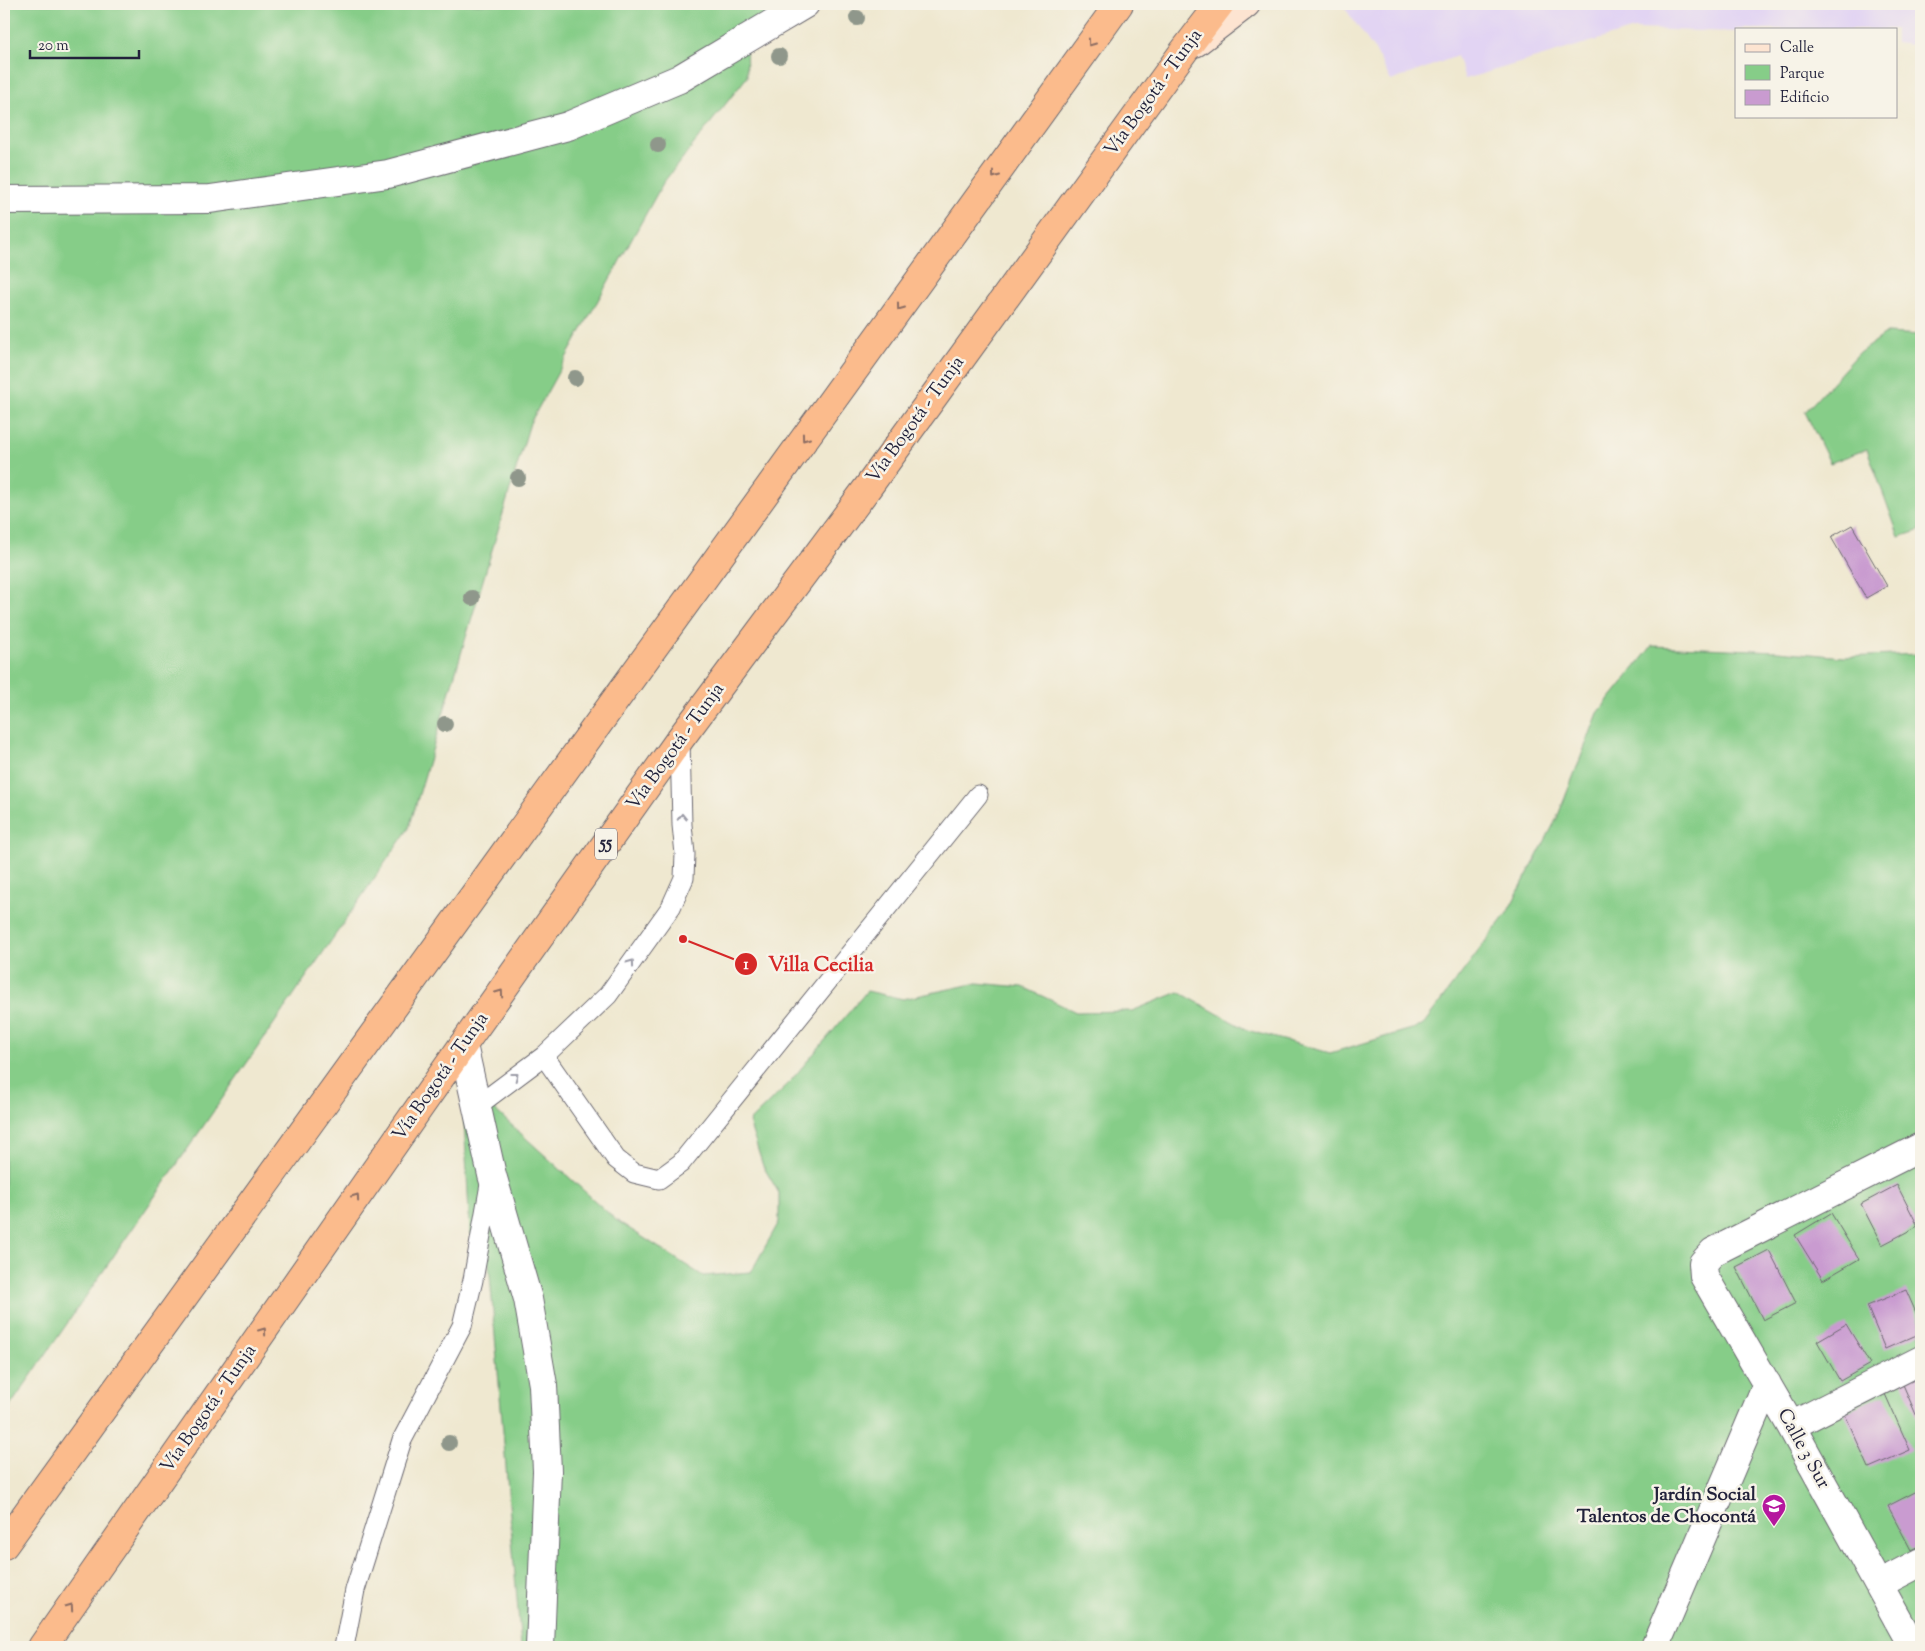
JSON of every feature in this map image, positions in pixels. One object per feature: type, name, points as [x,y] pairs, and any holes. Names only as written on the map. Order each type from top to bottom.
[{"type":"highway","points":[[4,1545],[1119,4]]},
{"type":"highway","name":"Vía Bogotá - Tunja","points":[[42,1647],[463,1045],[680,739],[874,479],[1220,4]]},
{"type":"street","points":[[4,200],[210,199],[388,174],[568,126],[679,79],[805,4]]},
{"type":"street","points":[[1184,51],[1246,4]]},
{"type":"street","points":[[463,1045],[492,1175],[528,1299],[543,1385],[547,1471],[540,1647]]},
{"type":"street","name":"Calle 3 Sur","points":[[1913,1647],[1791,1426],[1704,1276],[1704,1263],[1713,1252],[1921,1147]]},
{"type":"street","points":[[1791,1426],[1921,1360]]},
{"type":"street","points":[[1655,1647],[1767,1384]]},
{"type":"street","points":[[1879,1584],[1921,1562]]},
{"type":"lane","points":[[477,1106],[544,1056],[608,995],[671,908],[684,878],[685,854],[682,826],[680,739]]},
{"type":"lane","points":[[544,1056],[616,1159],[634,1173],[660,1178],[681,1163],[978,795]]},
{"type":"lane","points":[[344,1647],[356,1590],[402,1440],[462,1326],[473,1280],[492,1175]]},
{"type":"shaded area","points":[[1342,4],[1921,4],[1921,46],[1898,43],[1898,28],[1735,28],[1735,32],[1634,29],[1465,79],[1457,56],[1391,81],[1376,52]]},
{"type":"green space","points":[[4,4],[802,4],[746,40],[747,77],[663,183],[530,423],[409,828],[4,1415]]},
{"type":"green space","points":[[1887,333],[1921,335],[1921,530],[1899,537],[1867,449],[1830,463],[1805,412],[1859,353]]},
{"type":"green space","points":[[1652,646],[1778,651],[1844,657],[1921,654],[1921,1647],[521,1647],[489,1264],[470,1233],[462,1080],[616,1220],[703,1276],[751,1272],[779,1222],[779,1193],[763,1166],[749,1122],[787,1085],[867,991],[903,999],[977,983],[1023,987],[1076,1012],[1132,1011],[1179,992],[1247,1030],[1330,1053],[1422,1026],[1507,913],[1557,818],[1598,713]]},
{"type":"building","points":[[1852,525],[1887,586],[1866,598],[1831,537]]},
{"type":"building","points":[[1897,1185],[1918,1226],[1882,1245],[1861,1204]]},
{"type":"building","points":[[1831,1213],[1859,1259],[1823,1280],[1795,1235]]},
{"type":"building","points":[[1769,1250],[1796,1303],[1763,1320],[1736,1267]]},
{"type":"building","points":[[1906,1290],[1921,1324],[1921,1333],[1885,1349],[1867,1306]]},
{"type":"building","points":[[1846,1324],[1870,1364],[1840,1381],[1817,1341]]},
{"type":"building","points":[[1921,1372],[1921,1426],[1901,1380]]},
{"type":"building","points":[[1885,1394],[1910,1450],[1869,1468],[1844,1412]]},
{"type":"building","points":[[1921,1489],[1921,1545],[1911,1550],[1888,1506]]},
{"type":"place","name":"Villa Cecilia","points":[[683,939]]},
{"type":"place","name":"Jardín Social Talentos de Chocontá","points":[[1774,1527]]}]
